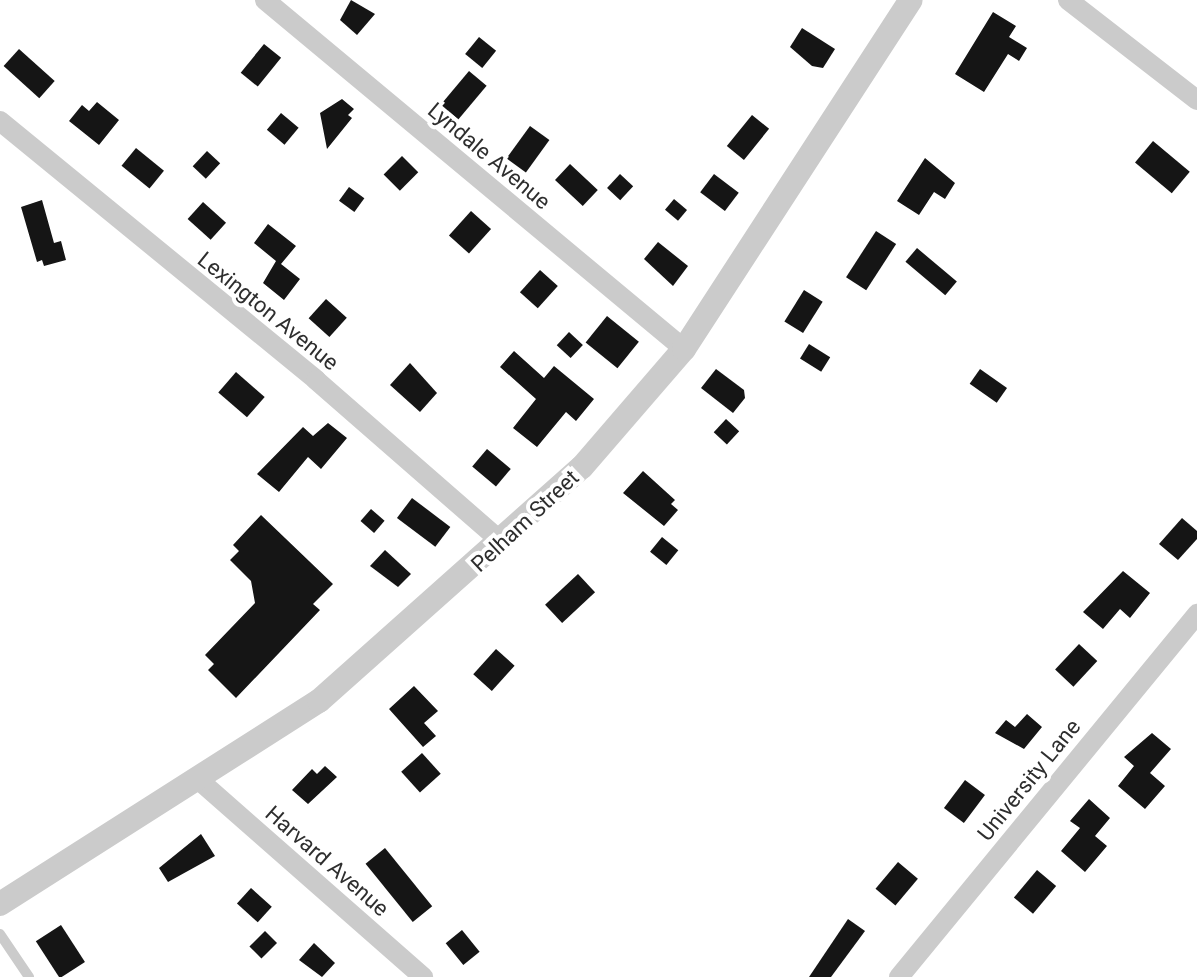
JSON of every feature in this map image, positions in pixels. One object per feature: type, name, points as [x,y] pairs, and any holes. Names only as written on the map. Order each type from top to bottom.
[{"type":"street","name":"Lyndale Avenue","points":[[265,0],[684,349]]},
{"type":"street","name":"Pelham Street","points":[[0,904],[200,781],[319,701],[503,543],[619,430],[684,349],[911,0]]},
{"type":"street","points":[[1068,0],[1197,100]]},
{"type":"street","name":"Lexington Avenue","points":[[0,121],[316,380],[503,543]]},
{"type":"street","name":"University Lane","points":[[899,977],[1197,614]]},
{"type":"street","name":"Harvard Avenue","points":[[200,781],[423,977]]},
{"type":"lane","points":[[0,934],[29,977]]},
{"type":"building","points":[[351,0],[375,14],[357,35],[340,20]]},
{"type":"building","points":[[993,12],[1016,26],[1009,37],[1027,48],[1019,61],[1008,54],[984,92],[955,74]]},
{"type":"building","points":[[802,28],[835,49],[823,68],[812,66],[790,47]]},
{"type":"building","points":[[479,37],[496,51],[482,68],[465,54]]},
{"type":"building","points":[[264,44],[281,58],[258,87],[241,73]]},
{"type":"building","points":[[19,49],[55,81],[39,98],[4,66]]},
{"type":"building","points":[[469,71],[487,86],[457,121],[439,106]]},
{"type":"building","points":[[342,99],[354,109],[348,115],[352,118],[327,149],[320,113]]},
{"type":"building","points":[[97,102],[119,120],[99,145],[69,121],[82,105],[89,111]]},
{"type":"building","points":[[281,113],[299,128],[284,145],[267,130]]},
{"type":"building","points":[[752,115],[769,129],[744,160],[727,146]]},
{"type":"building","points":[[530,126],[549,140],[526,172],[506,158]]},
{"type":"building","points":[[1153,141],[1190,172],[1172,193],[1135,162]]},
{"type":"building","points":[[136,148],[164,171],[150,189],[122,166]]},
{"type":"building","points":[[207,151],[220,163],[206,179],[193,166]]},
{"type":"building","points":[[402,156],[418,172],[400,191],[384,174]]},
{"type":"building","points":[[925,158],[955,183],[945,199],[934,192],[919,215],[897,201]]},
{"type":"building","points":[[570,164],[598,190],[583,206],[555,180]]},
{"type":"building","points":[[620,174],[633,186],[620,200],[607,188]]},
{"type":"building","points":[[714,174],[739,193],[725,211],[700,192]]},
{"type":"building","points":[[349,187],[364,198],[354,212],[339,201]]},
{"type":"building","points":[[674,199],[687,210],[678,221],[665,210]]},
{"type":"building","points":[[42,200],[54,243],[61,241],[66,260],[44,266],[42,260],[37,262],[21,207]]},
{"type":"building","points":[[203,202],[226,223],[211,240],[188,219]]},
{"type":"building","points":[[471,211],[491,229],[469,254],[449,236]]},
{"type":"building","points":[[268,224],[296,246],[281,264],[300,279],[284,300],[263,283],[276,261],[254,243]]},
{"type":"building","points":[[876,231],[896,244],[866,290],[846,277]]},
{"type":"building","points":[[658,242],[688,266],[673,286],[644,259]]},
{"type":"building","points":[[917,248],[957,281],[945,295],[905,262]]},
{"type":"building","points":[[540,270],[558,286],[538,308],[520,292]]},
{"type":"building","points":[[804,290],[823,302],[803,333],[784,321]]},
{"type":"building","points":[[326,299],[347,318],[329,337],[309,318]]},
{"type":"building","points":[[607,316],[639,342],[617,368],[586,342]]},
{"type":"building","points":[[569,332],[583,345],[571,358],[557,345]]},
{"type":"building","points":[[809,344],[830,357],[821,372],[800,358]]},
{"type":"building","points":[[514,351],[544,378],[554,366],[594,399],[576,421],[566,412],[537,447],[513,428],[536,399],[500,367]]},
{"type":"building","points":[[410,363],[437,393],[420,412],[390,385]]},
{"type":"building","points":[[716,369],[744,390],[745,398],[733,413],[701,388]]},
{"type":"building","points":[[980,369],[1007,388],[997,403],[970,384]]},
{"type":"building","points":[[236,372],[265,397],[247,417],[218,392]]},
{"type":"building","points":[[726,419],[739,431],[727,444],[714,432]]},
{"type":"building","points":[[328,423],[347,438],[321,469],[308,457],[279,492],[257,474],[303,427],[313,436]]},
{"type":"building","points":[[487,449],[511,469],[496,487],[472,467]]},
{"type":"building","points":[[643,471],[675,500],[671,504],[678,510],[664,526],[623,493]]},
{"type":"building","points":[[412,498],[450,527],[435,547],[397,518]]},
{"type":"building","points":[[371,509],[385,521],[374,533],[361,521]]},
{"type":"building","points":[[261,515],[333,584],[313,604],[320,610],[236,698],[208,670],[214,664],[205,655],[255,603],[251,581],[230,560],[239,551],[233,545]]},
{"type":"building","points":[[1182,518],[1197,531],[1197,539],[1178,560],[1159,544]]},
{"type":"building","points":[[662,537],[678,550],[666,565],[650,552]]},
{"type":"building","points":[[385,550],[411,574],[398,587],[370,566]]},
{"type":"building","points":[[1123,571],[1150,593],[1130,618],[1120,609],[1103,629],[1083,612]]},
{"type":"building","points":[[578,574],[595,592],[562,623],[545,605]]},
{"type":"building","points":[[1079,644],[1097,661],[1073,687],[1055,670]]},
{"type":"building","points":[[496,649],[515,666],[492,691],[473,674]]},
{"type":"building","points":[[414,686],[438,711],[424,723],[436,736],[423,747],[389,709]]},
{"type":"building","points":[[1027,714],[1042,727],[1024,749],[995,733],[1006,720],[1015,727]]},
{"type":"building","points":[[1152,733],[1171,749],[1150,773],[1165,786],[1145,809],[1118,786],[1134,766],[1124,757]]},
{"type":"building","points":[[422,753],[441,774],[420,793],[401,772]]},
{"type":"building","points":[[325,766],[337,777],[308,804],[292,790],[312,769],[317,774]]},
{"type":"building","points":[[965,780],[985,795],[964,823],[944,808]]},
{"type":"building","points":[[1089,799],[1110,818],[1095,836],[1107,846],[1085,872],[1061,851],[1080,828],[1070,821]]},
{"type":"building","points":[[201,834],[215,856],[168,882],[159,868]]},
{"type":"building","points":[[385,848],[432,906],[413,922],[366,864]]},
{"type":"building","points":[[898,862],[918,879],[895,906],[876,889]]},
{"type":"building","points":[[1037,870],[1056,886],[1033,914],[1014,898]]},
{"type":"building","points":[[251,888],[272,907],[258,922],[237,904]]},
{"type":"building","points":[[848,919],[865,931],[831,977],[809,977]]},
{"type":"building","points":[[61,925],[85,962],[59,977],[36,941]]},
{"type":"building","points":[[462,930],[480,952],[463,965],[446,943]]},
{"type":"building","points":[[265,931],[277,943],[261,959],[249,947]]},
{"type":"building","points":[[314,943],[335,963],[322,977],[299,960]]}]
